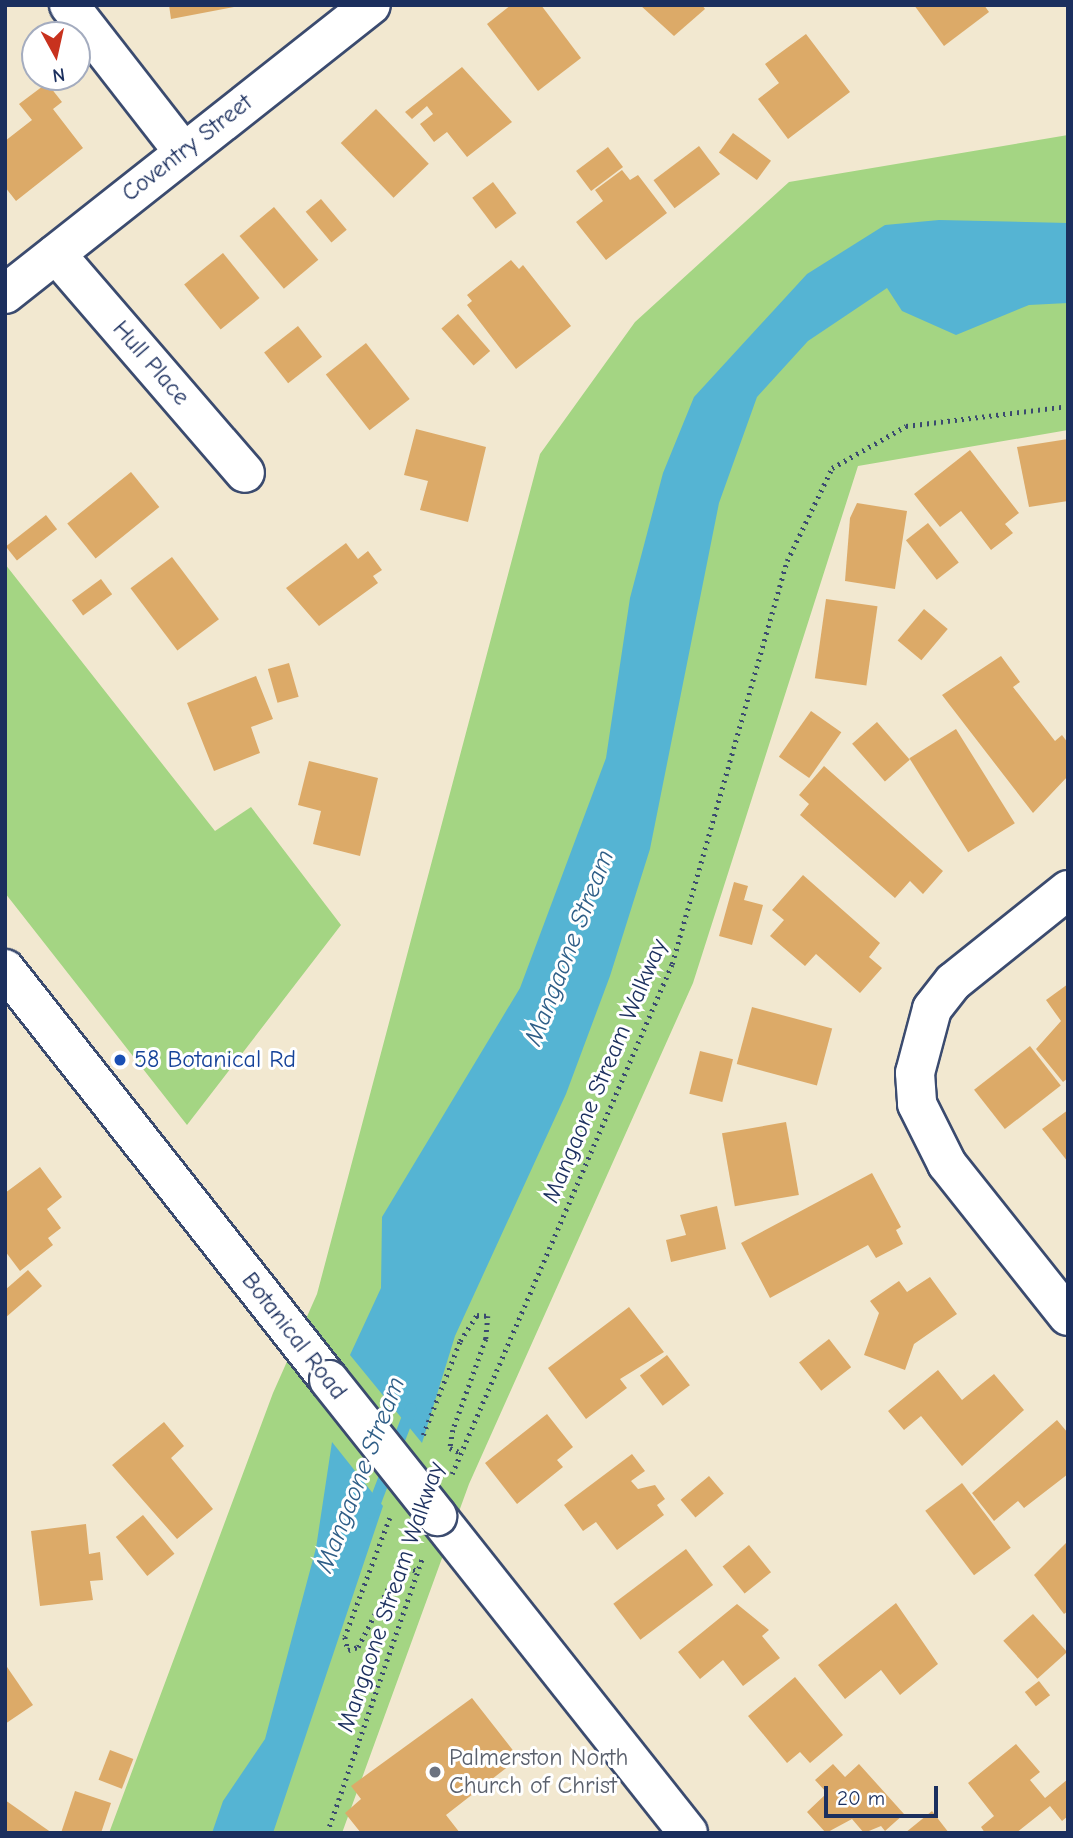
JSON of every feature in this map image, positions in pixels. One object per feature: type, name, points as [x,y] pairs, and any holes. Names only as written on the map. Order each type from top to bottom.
[{"type":"street","points":[[69,5],[182,150]]},
{"type":"street","name":"Coventry Street","points":[[5,294],[182,150],[371,5]]},
{"type":"street","name":"Hull Place","points":[[56,254],[245,473]]},
{"type":"street","points":[[1068,890],[953,982],[932,1009],[915,1073],[917,1104],[947,1164],[1068,1316]]},
{"type":"street","name":"Botanical Road","points":[[5,969],[688,1833]]},
{"type":"path","name":"Mangaone Stream Walkway","points":[[327,1833],[437,1516],[672,964],[787,561],[832,468],[906,426],[1068,406]]},
{"type":"green space","points":[[1068,135],[1068,430],[858,466],[693,983],[469,1484],[342,1833],[109,1833],[273,1393],[317,1294],[540,454],[635,322],[789,182]]},
{"type":"green space","points":[[5,564],[215,831],[251,807],[341,925],[187,1125],[5,893]]},
{"type":"water","points":[[939,220],[1068,223],[1068,303],[1029,305],[956,335],[902,311],[887,288],[808,341],[757,397],[719,503],[650,849],[610,976],[566,1094],[455,1336],[422,1443],[350,1355],[381,1288],[382,1217],[520,988],[606,758],[630,598],[663,473],[694,397],[807,274],[885,225]]},
{"type":"water","points":[[332,1442],[383,1506],[273,1833],[212,1833],[223,1801],[265,1739],[316,1548]]},
{"type":"building","points":[[169,5],[234,5],[234,7],[171,19]]},
{"type":"building","points":[[511,5],[541,5],[581,58],[538,91],[487,24]]},
{"type":"building","points":[[640,5],[702,5],[705,9],[674,36]]},
{"type":"building","points":[[914,5],[984,5],[989,12],[944,46]]},
{"type":"building","points":[[806,34],[850,92],[788,139],[758,99],[779,83],[765,64]]},
{"type":"building","points":[[462,67],[512,122],[467,157],[447,132],[434,142],[420,124],[433,114],[427,106],[412,119],[405,112]]},
{"type":"building","points":[[36,91],[53,91],[62,102],[53,109],[83,148],[16,201],[5,187],[5,141],[32,120],[19,104]]},
{"type":"building","points":[[376,109],[429,164],[394,198],[341,143]]},
{"type":"building","points":[[733,133],[771,161],[757,180],[719,152]]},
{"type":"building","points":[[699,146],[720,174],[675,208],[653,180]]},
{"type":"building","points":[[608,147],[623,167],[591,191],[576,171]]},
{"type":"building","points":[[622,170],[630,180],[638,175],[667,213],[606,260],[576,222],[603,201],[595,190]]},
{"type":"building","points":[[493,182],[516,213],[496,229],[472,198]]},
{"type":"building","points":[[321,199],[347,230],[331,242],[306,212]]},
{"type":"building","points":[[274,207],[318,260],[284,289],[240,236]]},
{"type":"building","points":[[223,253],[260,298],[221,330],[184,284]]},
{"type":"building","points":[[511,260],[519,269],[523,265],[571,326],[516,369],[467,305],[472,301],[467,295]]},
{"type":"building","points":[[458,314],[490,351],[474,365],[441,328]]},
{"type":"building","points":[[298,326],[322,357],[288,383],[264,352]]},
{"type":"building","points":[[366,343],[410,399],[370,430],[326,374]]},
{"type":"building","points":[[416,429],[486,447],[468,522],[420,510],[428,481],[404,475]]},
{"type":"building","points":[[1068,439],[1068,501],[1029,507],[1017,447]]},
{"type":"building","points":[[970,450],[1019,513],[1005,524],[1013,533],[991,550],[961,511],[940,527],[914,494]]},
{"type":"building","points":[[131,472],[159,507],[96,559],[67,524]]},
{"type":"building","points":[[857,503],[907,511],[895,589],[845,581],[850,518]]},
{"type":"building","points":[[46,515],[57,529],[17,561],[6,546]]},
{"type":"building","points":[[928,523],[959,562],[937,580],[906,540]]},
{"type":"building","points":[[346,543],[358,559],[368,551],[382,570],[373,576],[378,583],[319,626],[286,588]]},
{"type":"building","points":[[172,557],[219,619],[177,651],[130,588]]},
{"type":"building","points":[[101,579],[112,594],[83,616],[72,600]]},
{"type":"building","points":[[826,599],[877,606],[866,685],[815,678]]},
{"type":"building","points":[[924,609],[948,629],[921,660],[898,640]]},
{"type":"building","points":[[1001,656],[1020,682],[1013,687],[1055,741],[1062,735],[1068,743],[1068,776],[1033,813],[942,695]]},
{"type":"building","points":[[289,663],[299,697],[277,703],[268,669]]},
{"type":"building","points":[[256,676],[273,719],[251,727],[260,753],[214,771],[187,703]]},
{"type":"building","points":[[811,711],[841,732],[809,778],[779,757]]},
{"type":"building","points":[[877,722],[910,760],[885,781],[852,744]]},
{"type":"building","points":[[956,729],[1015,823],[968,852],[909,758]]},
{"type":"building","points":[[309,761],[378,778],[360,856],[313,844],[321,811],[298,805]]},
{"type":"building","points":[[824,766],[943,871],[923,894],[910,881],[895,898],[800,815],[809,804],[799,795]]},
{"type":"building","points":[[803,875],[880,943],[869,957],[882,968],[860,993],[816,954],[805,966],[770,936],[784,920],[772,910]]},
{"type":"building","points":[[734,882],[748,886],[744,900],[763,905],[752,945],[719,936]]},
{"type":"building","points":[[1068,984],[1068,1078],[1063,1082],[1036,1049],[1061,1021],[1046,1000]]},
{"type":"building","points":[[752,1007],[832,1028],[817,1085],[737,1064]]},
{"type":"building","points":[[1030,1046],[1061,1085],[1005,1129],[974,1090]]},
{"type":"building","points":[[700,1051],[733,1059],[722,1102],[689,1094]]},
{"type":"building","points":[[1068,1110],[1068,1162],[1042,1129]]},
{"type":"building","points":[[786,1122],[799,1195],[735,1206],[722,1133]]},
{"type":"building","points":[[40,1167],[62,1197],[47,1209],[61,1228],[48,1238],[53,1245],[20,1271],[5,1251],[5,1193]]},
{"type":"building","points":[[872,1173],[901,1227],[896,1230],[903,1244],[876,1258],[868,1245],[770,1298],[741,1243]]},
{"type":"building","points":[[717,1206],[726,1249],[671,1262],[666,1240],[686,1235],[680,1215]]},
{"type":"building","points":[[28,1270],[42,1286],[5,1318],[5,1290]]},
{"type":"building","points":[[930,1277],[957,1314],[914,1344],[905,1370],[864,1355],[879,1313],[870,1301],[899,1281],[907,1292]]},
{"type":"building","points":[[629,1307],[664,1352],[620,1379],[627,1388],[586,1419],[548,1368]]},
{"type":"building","points":[[829,1339],[851,1367],[821,1391],[799,1362]]},
{"type":"building","points":[[667,1355],[690,1385],[663,1406],[640,1375]]},
{"type":"building","points":[[938,1370],[962,1400],[994,1374],[1024,1410],[962,1466],[921,1416],[904,1430],[888,1411]]},
{"type":"building","points":[[547,1414],[573,1447],[557,1460],[563,1467],[517,1504],[485,1463]]},
{"type":"building","points":[[1057,1420],[1068,1433],[1068,1474],[1024,1508],[1018,1501],[994,1521],[972,1493]]},
{"type":"building","points":[[164,1422],[184,1446],[171,1458],[213,1509],[177,1539],[112,1465]]},
{"type":"building","points":[[632,1454],[645,1471],[631,1481],[638,1489],[655,1485],[665,1499],[657,1505],[664,1515],[617,1550],[596,1522],[583,1531],[564,1505]]},
{"type":"building","points":[[709,1476],[724,1494],[695,1517],[681,1500]]},
{"type":"building","points":[[962,1483],[1011,1548],[974,1575],[925,1511]]},
{"type":"building","points":[[143,1515],[174,1554],[147,1576],[116,1537]]},
{"type":"building","points":[[86,1524],[89,1554],[100,1552],[103,1580],[90,1581],[93,1600],[40,1606],[31,1531]]},
{"type":"building","points":[[1068,1541],[1068,1611],[1064,1614],[1034,1575]]},
{"type":"building","points":[[749,1545],[771,1572],[745,1594],[723,1566]]},
{"type":"building","points":[[686,1549],[713,1585],[640,1640],[613,1604]]},
{"type":"building","points":[[896,1603],[938,1664],[900,1695],[881,1670],[845,1699],[818,1665]]},
{"type":"building","points":[[737,1604],[769,1630],[762,1636],[780,1658],[743,1686],[723,1660],[700,1679],[678,1652]]},
{"type":"building","points":[[1033,1614],[1067,1652],[1037,1679],[1003,1641]]},
{"type":"building","points":[[5,1664],[33,1705],[5,1724]]},
{"type":"building","points":[[795,1677],[843,1735],[810,1763],[800,1752],[787,1763],[748,1716]]},
{"type":"building","points":[[1039,1681],[1050,1695],[1036,1706],[1025,1692]]},
{"type":"building","name":"Palmerston North Church of Christ","points":[[472,1698],[519,1758],[446,1815],[460,1833],[361,1833],[345,1813],[361,1799],[351,1786]]},
{"type":"building","points":[[1016,1744],[1040,1772],[1030,1780],[1045,1798],[1068,1779],[1068,1816],[1062,1821],[1050,1806],[1016,1833],[985,1833],[981,1827],[994,1816],[968,1783]]},
{"type":"building","points":[[110,1750],[133,1759],[122,1789],[99,1780]]},
{"type":"building","points":[[833,1764],[845,1777],[859,1764],[904,1814],[885,1831],[881,1826],[864,1833],[852,1819],[826,1833],[807,1812],[827,1793],[815,1780]]},
{"type":"building","points":[[75,1791],[111,1803],[101,1833],[61,1833]]},
{"type":"building","points":[[5,1800],[52,1833],[5,1833]]},
{"type":"building","points":[[932,1811],[949,1833],[905,1833]]},
{"type":"waterway","name":"Mangaone Stream","points":[[371,1513],[411,1409]]},
{"type":"place","name":"58 Botanical Rd","points":[[120,1060]]},
{"type":"place","name":"Palmerston North Church of Christ","points":[[435,1772]]}]
